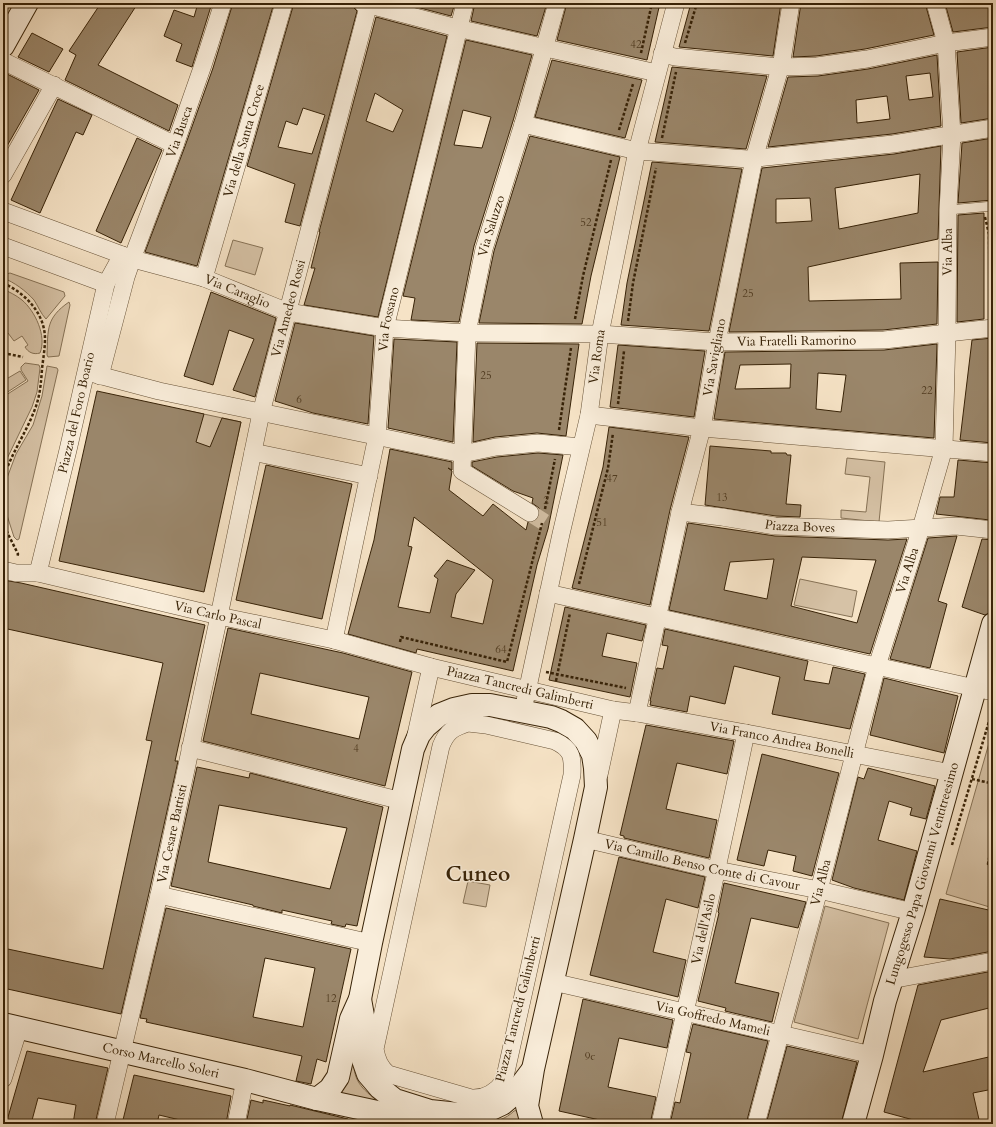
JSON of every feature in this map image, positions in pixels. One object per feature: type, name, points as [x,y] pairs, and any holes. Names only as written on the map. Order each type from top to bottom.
[{"type":"street","points":[[3,46],[27,3]]},
{"type":"street","name":"Via Busca","points":[[127,257],[175,145],[223,3]]},
{"type":"street","name":"Via della Santa Croce","points":[[204,278],[284,3]]},
{"type":"street","name":"Via Fossano","points":[[334,640],[377,436],[385,328],[464,3]]},
{"type":"street","name":"Via Saluzzo","points":[[545,521],[462,471],[462,454],[467,333],[484,249],[523,124],[557,3]]},
{"type":"street","name":"Via Roma","points":[[525,700],[548,593],[545,521],[581,447],[589,415],[600,334],[637,151],[676,3]]},
{"type":"street","name":"Via Savigliano","points":[[637,713],[680,512],[702,428],[717,342],[754,159],[780,67],[791,3]]},
{"type":"street","name":"Via Alba","points":[[756,1124],[877,666],[921,528],[944,448],[948,210],[952,134],[946,43],[935,3]]},
{"type":"street","points":[[366,4],[458,28],[657,73]]},
{"type":"street","name":"Via Amedeo Rossi","points":[[219,616],[261,413],[366,4]]},
{"type":"street","points":[[662,54],[675,57],[780,67],[817,66],[867,59],[946,43],[993,37]]},
{"type":"street","points":[[3,61],[175,145]]},
{"type":"street","points":[[3,175],[54,86]]},
{"type":"street","points":[[523,124],[637,151],[754,159],[893,144],[993,128]]},
{"type":"street","name":"Via Caraglio","points":[[3,211],[127,257],[204,278],[288,312],[385,328],[467,333],[600,334]]},
{"type":"street","points":[[3,246],[106,284]]},
{"type":"street","name":"Piazza del Foro Boario","points":[[93,374],[106,284],[127,257]]},
{"type":"street","name":"Piazza del Foro Boario","points":[[38,573],[93,374],[126,277],[127,257]]},
{"type":"street","name":"Via Fratelli Ramorino","points":[[600,334],[717,342],[884,340],[992,328]]},
{"type":"street","points":[[93,374],[261,413],[462,454],[496,447],[538,443],[581,447]]},
{"type":"street","points":[[589,415],[702,428],[993,453]]},
{"type":"street","points":[[253,452],[369,476]]},
{"type":"street","name":"Piazza Boves","points":[[680,512],[775,526],[888,530],[956,526],[993,530]]},
{"type":"street","name":"Via Carlo Pascal","points":[[8,571],[38,573],[219,616],[334,640],[432,667]]},
{"type":"street","points":[[548,593],[984,690]]},
{"type":"street","name":"Via Cesare Battisti","points":[[105,1124],[159,895],[219,616]]},
{"type":"street","name":"Lungogesso Papa Giovanni Ventitreesimo","points":[[853,1124],[891,980],[913,912],[950,773],[984,690],[993,624]]},
{"type":"street","name":"Piazza Tancredi Galimberti","points":[[318,1099],[330,1089],[338,1077],[351,1019],[360,999],[371,942],[432,667],[525,700],[562,720],[586,741],[593,755],[596,768],[596,787]]},
{"type":"street","name":"Piazza Tancredi Galimberti","points":[[413,749],[419,735],[426,726],[439,715],[454,709],[472,705],[490,705],[525,700],[614,710],[533,1069],[527,1106],[532,1124]]},
{"type":"street","name":"Via Franco Andrea Bonelli","points":[[614,710],[746,733],[950,773]]},
{"type":"street","name":"Piazza Tancredi Galimberti","points":[[468,723],[486,725],[563,744],[569,751],[573,762],[572,775],[504,1081],[498,1089],[491,1094],[479,1098],[472,1098],[388,1074],[377,1060],[375,1049],[441,746],[445,736],[451,730],[459,726],[468,723]]},
{"type":"street","name":"Via dell'Asilo","points":[[660,1124],[746,733]]},
{"type":"street","points":[[190,748],[402,801]]},
{"type":"street","name":"Via Camillo Benso Conte di Cavour","points":[[585,839],[717,870],[819,890],[913,912]]},
{"type":"street","points":[[159,895],[371,942]]},
{"type":"street","points":[[891,980],[993,961]]},
{"type":"street","name":"Via Goffredo Mameli","points":[[553,982],[872,1055]]},
{"type":"street","name":"Piazza Tancredi Galimberti","points":[[360,999],[365,1027],[361,1054],[368,1074],[380,1088],[395,1100],[429,1120]]},
{"type":"street","points":[[3,1079],[11,1026]]},
{"type":"street","name":"Corso Marcello Soleri","points":[[11,1026],[245,1080],[318,1099]]},
{"type":"street","name":"Piazza Tancredi Galimberti","points":[[318,1099],[429,1120],[483,1113],[506,1101],[515,1093],[533,1069]]},
{"type":"street","points":[[236,1124],[245,1080]]},
{"type":"lane","points":[[948,210],[993,206]]},
{"type":"path","points":[[640,57],[652,3]]},
{"type":"path","points":[[685,44],[697,3]]},
{"type":"path","points":[[661,142],[677,70]]},
{"type":"path","points":[[618,134],[634,81]]},
{"type":"path","points":[[575,320],[583,276],[612,158]]},
{"type":"path","points":[[627,325],[633,284],[657,165]]},
{"type":"path","points":[[983,207],[989,234],[992,328]]},
{"type":"path","points":[[989,234],[993,233]]},
{"type":"path","points":[[3,283],[12,287],[30,302],[44,328],[45,338],[41,384],[36,408],[6,467],[3,479]]},
{"type":"path","points":[[558,433],[571,344]]},
{"type":"path","points":[[618,405],[624,350]]},
{"type":"path","points":[[3,353],[23,357]]},
{"type":"path","points":[[579,584],[608,468],[614,432]]},
{"type":"path","points":[[399,645],[401,637],[507,662],[545,521],[556,456]]},
{"type":"path","points":[[3,521],[18,554],[8,571]]},
{"type":"path","points":[[556,681],[572,607]]},
{"type":"path","points":[[551,673],[626,688]]},
{"type":"path","points":[[952,847],[993,706]]},
{"type":"path","points":[[993,778],[990,783],[993,795]]},
{"type":"path","points":[[972,779],[990,783]]},
{"type":"path","points":[[993,837],[988,864],[993,871]]},
{"type":"shaded area","points":[[233,240],[263,248],[255,275],[225,266]]},
{"type":"shaded area","points":[[10,273],[64,292],[65,296],[46,319],[34,300],[24,290],[16,284],[3,278],[3,275]]},
{"type":"shaded area","points":[[3,289],[22,300],[35,317],[42,339],[40,353],[31,353],[25,347],[28,345],[22,336],[14,341],[8,333],[3,335]]},
{"type":"shaded area","points":[[69,302],[70,305],[59,356],[48,357],[48,331],[52,319],[61,308]]},
{"type":"shaded area","points":[[25,363],[39,365],[40,368],[37,392],[32,407],[3,467],[3,397],[28,381],[21,370],[21,367]]},
{"type":"shaded area","points":[[47,366],[57,368],[58,370],[19,539],[17,540],[14,537],[5,509],[4,492],[7,478],[16,454],[33,425],[42,396]]},
{"type":"shaded area","points":[[20,371],[26,380],[3,395],[3,381]]},
{"type":"shaded area","points":[[185,410],[241,422],[233,458],[178,446]]},
{"type":"shaded area","points":[[847,458],[885,462],[879,522],[841,518],[841,510],[866,512],[870,477],[845,474]]},
{"type":"shaded area","points":[[800,579],[857,591],[852,617],[794,605]]},
{"type":"shaded area","points":[[993,729],[993,908],[946,894]]},
{"type":"shaded area","points":[[468,881],[490,885],[486,907],[463,903]]},
{"type":"shaded area","points":[[825,906],[889,923],[858,1039],[794,1022]]},
{"type":"shaded area","points":[[354,1055],[356,1078],[363,1088],[380,1103],[339,1093]]},
{"type":"shaded area","points":[[518,1110],[519,1124],[484,1124],[500,1120]]},
{"type":"building","points":[[101,3],[138,3],[98,65],[178,105],[169,131],[65,80],[76,55],[69,51]]},
{"type":"building","points":[[198,3],[212,3],[192,67],[176,61],[182,44],[164,36],[174,10],[194,17]]},
{"type":"building","points":[[233,3],[274,3],[197,266],[145,252],[213,68]]},
{"type":"building","points":[[294,3],[352,3],[352,6],[357,11],[300,226],[285,222],[295,184],[247,166]],"holes":[[[303,108],[325,115],[312,154],[278,147],[286,121],[297,125]]]},
{"type":"building","points":[[401,3],[455,3],[451,16]]},
{"type":"building","points":[[475,3],[547,3],[537,36],[471,21]]},
{"type":"building","points":[[567,3],[660,3],[647,60],[557,40]]},
{"type":"building","points":[[691,3],[781,3],[773,56],[679,47]]},
{"type":"building","points":[[801,3],[925,3],[934,35],[865,49],[816,56],[793,57]]},
{"type":"building","points":[[945,3],[993,3],[993,27],[953,32]]},
{"type":"building","points":[[376,17],[447,36],[378,317],[304,305],[315,268],[311,268],[319,232]],"holes":[[[375,93],[403,110],[393,132],[366,121]]]},
{"type":"building","points":[[32,33],[63,49],[49,72],[18,57]]},
{"type":"building","points":[[466,40],[532,55],[474,246],[459,322],[411,320],[415,298],[403,296]],"holes":[[[463,110],[491,117],[482,148],[454,145]]]},
{"type":"building","points":[[993,47],[993,118],[961,123],[957,52]]},
{"type":"building","points":[[937,55],[941,126],[892,134],[768,147],[788,77],[818,76],[868,69]],"holes":[[[930,73],[933,97],[909,100],[906,76]],[[887,96],[890,119],[857,123],[856,100]]]},
{"type":"building","points":[[552,60],[642,80],[625,138],[535,117]]},
{"type":"building","points":[[672,67],[767,76],[746,149],[655,142]]},
{"type":"building","points":[[7,74],[39,90],[3,153],[3,81]]},
{"type":"building","points":[[58,99],[92,115],[83,135],[76,132],[40,213],[11,200]]},
{"type":"building","points":[[530,136],[620,157],[591,276],[582,324],[479,323],[494,251]]},
{"type":"building","points":[[137,138],[162,150],[121,243],[96,231]]},
{"type":"building","points":[[993,138],[993,200],[958,203],[962,143]]},
{"type":"building","points":[[941,146],[938,239],[808,267],[809,301],[901,299],[900,263],[938,262],[937,324],[883,330],[729,332],[762,168],[894,154]],"holes":[[[920,174],[918,213],[839,229],[835,188]],[[810,198],[812,221],[776,223],[776,199]]]},
{"type":"building","points":[[652,162],[742,169],[709,331],[621,325],[627,283]]},
{"type":"building","points":[[984,213],[984,319],[957,322],[958,215]]},
{"type":"building","points":[[211,292],[276,318],[255,397],[233,390],[254,339],[229,330],[213,385],[184,376]]},
{"type":"building","points":[[295,323],[374,336],[368,424],[313,413],[275,401]]},
{"type":"building","points":[[993,338],[993,443],[960,440],[972,340]]},
{"type":"building","points":[[394,339],[457,342],[453,442],[388,428]]},
{"type":"building","points":[[477,343],[579,344],[566,436],[537,433],[495,437],[473,442]]},
{"type":"building","points":[[937,344],[934,438],[714,419],[725,352],[884,350]],"holes":[[[791,364],[790,388],[735,389],[740,365]],[[818,373],[846,375],[841,412],[816,409]]]},
{"type":"building","points":[[618,345],[705,351],[694,417],[610,407]]},
{"type":"building","points":[[97,391],[204,414],[196,442],[210,447],[222,418],[241,422],[204,592],[59,561]]},
{"type":"building","points":[[609,427],[689,437],[670,510],[650,605],[572,588],[603,467]]},
{"type":"building","points":[[710,446],[771,451],[771,453],[786,453],[787,455],[791,455],[786,504],[801,505],[800,517],[776,516],[705,505]]},
{"type":"building","points":[[390,449],[452,462],[452,470],[448,468],[452,471],[449,490],[483,516],[493,504],[526,530],[528,522],[535,522],[539,518],[540,514],[539,508],[532,503],[533,498],[513,491],[472,466],[472,462],[497,457],[538,453],[563,455],[548,529],[537,565],[513,671],[417,649],[416,653],[348,634],[374,540]],"holes":[[[414,517],[493,580],[483,624],[451,617],[456,594],[475,570],[447,560],[434,576],[438,579],[430,613],[398,607],[412,547],[408,546]]]},
{"type":"building","points":[[958,460],[993,463],[993,497],[990,497],[990,520],[936,514],[940,497],[954,497]]},
{"type":"building","points":[[266,465],[352,484],[322,619],[236,600]]},
{"type":"building","points":[[688,523],[775,536],[888,540],[907,539],[870,654],[669,610]],"holes":[[[802,557],[876,560],[857,623],[791,606]],[[774,559],[767,599],[724,590],[730,562]]]},
{"type":"building","points":[[957,536],[938,601],[947,604],[930,668],[890,659],[928,538]]},
{"type":"building","points":[[982,539],[993,540],[993,608],[992,612],[985,615],[962,607]]},
{"type":"building","points":[[3,580],[205,625],[175,761],[178,761],[121,1014],[3,988],[3,948],[103,969],[152,741],[146,740],[163,663],[3,628]]},
{"type":"building","points":[[565,607],[646,625],[642,641],[607,633],[602,656],[637,663],[630,697],[549,680]]},
{"type":"building","points":[[228,628],[343,653],[412,672],[385,786],[203,741]],"holes":[[[260,673],[369,697],[359,739],[251,714]]]},
{"type":"building","points":[[665,629],[808,661],[804,680],[829,684],[833,667],[865,674],[850,729],[772,714],[780,677],[734,666],[725,704],[690,696],[687,712],[650,705],[657,668],[663,669],[668,646],[662,645]]},
{"type":"building","points":[[884,678],[958,696],[944,753],[870,735]]},
{"type":"building","points":[[646,725],[734,741],[727,774],[677,763],[666,809],[717,820],[709,858],[624,838],[624,836],[620,835]]},
{"type":"building","points":[[762,754],[839,773],[812,876],[793,871],[796,856],[768,850],[764,866],[737,860]]},
{"type":"building","points":[[197,767],[249,778],[250,773],[383,807],[357,926],[346,924],[345,927],[331,924],[332,921],[282,910],[282,913],[171,886]],"holes":[[[219,805],[347,828],[330,889],[208,862]]]},
{"type":"building","points":[[868,768],[935,786],[926,819],[910,815],[912,808],[889,801],[878,840],[917,851],[904,900],[854,888],[832,880],[858,777],[864,779]]},
{"type":"building","points":[[619,857],[705,877],[698,908],[666,899],[653,952],[686,960],[678,997],[590,975]]},
{"type":"building","points":[[724,883],[806,902],[798,928],[751,918],[735,983],[779,993],[772,1022],[725,1011],[726,1008],[698,1001],[719,913]]},
{"type":"building","points":[[940,899],[993,911],[993,951],[950,959],[924,957]]},
{"type":"building","points":[[166,908],[351,949],[326,1062],[317,1059],[311,1084],[296,1081],[302,1056],[146,1022],[147,1019],[140,1018]],"holes":[[[265,958],[315,968],[303,1027],[253,1017]]]},
{"type":"building","points":[[993,971],[993,1007],[941,1020],[923,1072],[993,1056],[993,1089],[973,1093],[980,1124],[922,1124],[921,1122],[884,1112],[918,985]]},
{"type":"building","points":[[583,999],[673,1020],[667,1048],[619,1038],[608,1087],[656,1097],[650,1124],[618,1124],[559,1111]]},
{"type":"building","points":[[693,1024],[768,1041],[746,1124],[670,1124],[675,1102],[680,1103],[691,1053],[686,1052]]},
{"type":"building","points":[[787,1046],[857,1062],[841,1124],[766,1124]]},
{"type":"building","points":[[27,1051],[108,1068],[95,1124],[73,1124],[76,1105],[38,1098],[31,1124],[6,1124]]},
{"type":"building","points":[[134,1075],[231,1096],[226,1124],[197,1124],[159,1115],[157,1124],[122,1124]]},
{"type":"building","points":[[251,1100],[263,1103],[263,1100],[290,1105],[348,1119],[347,1124],[246,1124]]},
{"type":"tunnel","points":[[530,513],[549,525]]},
{"type":"district","name":"Cuneo","points":[[478,874]]}]
